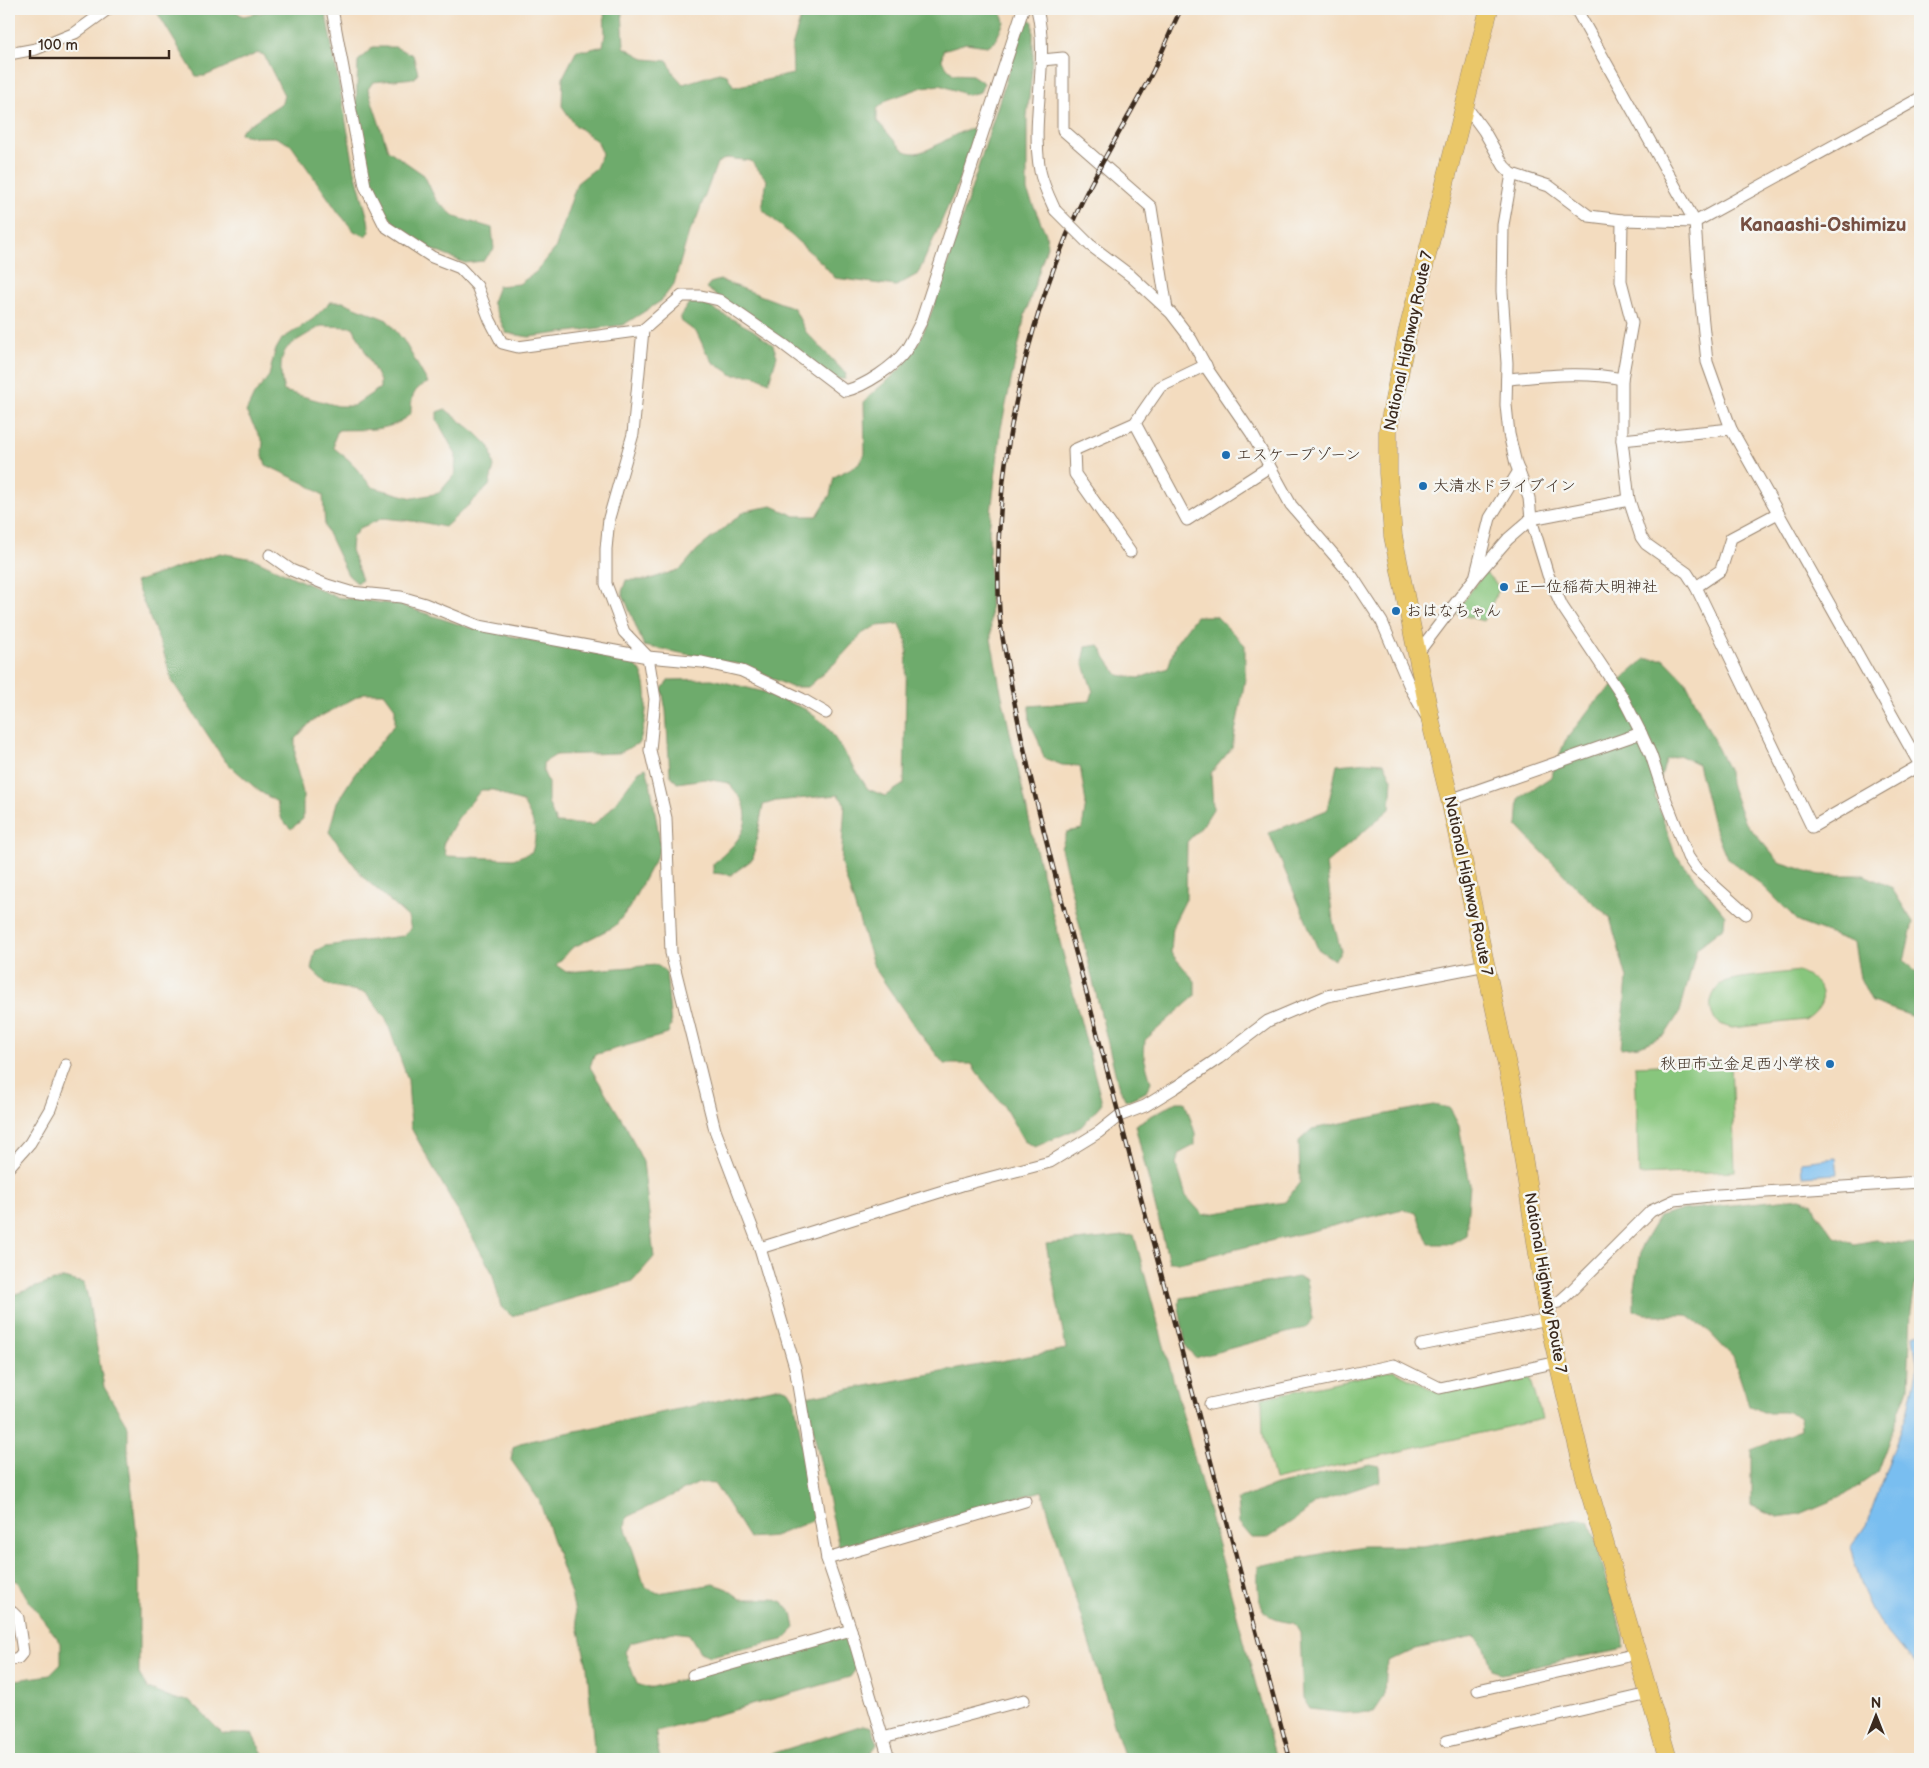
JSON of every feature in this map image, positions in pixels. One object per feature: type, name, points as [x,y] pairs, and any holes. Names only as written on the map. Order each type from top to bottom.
[{"type":"highway","name":"National Highway Route 7","points":[[1488,9],[1407,334],[1388,430],[1388,473],[1393,536],[1432,727],[1450,800],[1514,1098],[1537,1254],[1558,1362],[1584,1473],[1668,1759]]},
{"type":"street","points":[[9,54],[36,49],[75,33],[108,9]]},
{"type":"street","points":[[332,9],[366,186],[385,226],[432,257],[460,268],[477,286],[490,320],[502,343],[518,347],[643,330],[682,296],[701,296],[719,300],[784,344],[845,391],[858,388],[890,365],[906,350],[921,322],[1023,9]]},
{"type":"street","points":[[1037,9],[1040,22],[1042,60],[1038,150],[1040,171],[1046,192],[1055,210],[1090,245],[1131,276],[1166,310],[1191,339],[1252,434],[1291,505],[1352,576],[1382,622],[1410,687],[1432,727]]},
{"type":"street","points":[[1576,9],[1695,222],[1707,362],[1732,429],[1920,765],[1812,827],[1696,587],[1687,573],[1646,544],[1640,536],[1629,500],[1622,440],[1622,379],[1632,323],[1621,281],[1622,220]]},
{"type":"street","points":[[1042,60],[1063,58],[1063,130],[1151,207],[1166,310]]},
{"type":"street","points":[[1465,105],[1484,131],[1504,166],[1512,174],[1549,186],[1589,216],[1622,220],[1695,222],[1920,98]]},
{"type":"street","points":[[1512,174],[1503,225],[1502,291],[1507,380],[1506,405],[1509,434],[1529,498],[1531,519],[1548,575],[1562,606],[1622,696],[1651,755],[1688,857],[1697,870],[1746,914]]},
{"type":"street","points":[[643,330],[633,434],[609,518],[606,549],[606,584],[624,632],[648,657],[655,700],[650,750],[666,818],[671,953],[715,1130],[760,1248],[795,1367],[827,1559],[851,1630],[889,1759]]},
{"type":"street","points":[[1130,552],[1075,474],[1074,450],[1135,423],[1160,387],[1206,365]]},
{"type":"street","points":[[1507,380],[1541,376],[1606,375],[1622,379]]},
{"type":"street","points":[[1135,423],[1186,520],[1269,467]]},
{"type":"street","points":[[1622,440],[1732,429]]},
{"type":"street","points":[[1476,576],[1490,518],[1519,471]]},
{"type":"street","points":[[1417,654],[1476,576],[1508,538],[1531,519],[1629,500]]},
{"type":"street","points":[[1696,587],[1721,570],[1731,538],[1778,513]]},
{"type":"street","points":[[270,556],[291,570],[327,585],[350,592],[401,597],[426,604],[479,626],[648,657],[702,662],[742,671],[802,699],[826,713]]},
{"type":"street","points":[[1450,800],[1640,733]]},
{"type":"street","points":[[760,1248],[953,1188],[1050,1162],[1099,1132],[1119,1116],[1145,1106],[1176,1087],[1219,1058],[1268,1021],[1327,996],[1486,965]]},
{"type":"street","points":[[9,1167],[30,1143],[50,1109],[66,1065]]},
{"type":"street","points":[[1421,1346],[1547,1312],[1570,1292],[1651,1211],[1675,1200],[1718,1195],[1920,1182]]},
{"type":"street","points":[[1210,1404],[1394,1366],[1440,1388],[1558,1362]]},
{"type":"street","points":[[827,1559],[1025,1501]]},
{"type":"street","points":[[9,1612],[12,1612],[18,1618],[23,1652],[18,1658],[9,1660]]},
{"type":"street","points":[[693,1675],[851,1630]]},
{"type":"street","points":[[1478,1690],[1637,1654]]},
{"type":"street","points":[[1448,1741],[1648,1694]]},
{"type":"street","points":[[883,1738],[1024,1700]]},
{"type":"green space","points":[[155,9],[232,9],[243,16],[279,9],[325,9],[355,171],[370,232],[365,236],[354,231],[338,212],[291,145],[275,137],[256,137],[240,134],[241,130],[282,103],[284,95],[264,55],[258,53],[205,76],[196,76]]},
{"type":"green space","points":[[604,9],[622,9],[624,47],[645,59],[668,61],[674,74],[683,84],[719,73],[727,75],[734,87],[793,74],[792,47],[800,20],[821,9],[1001,10],[1004,22],[995,42],[987,46],[966,43],[943,50],[942,61],[953,74],[972,75],[984,83],[980,92],[968,95],[940,85],[923,87],[887,100],[877,109],[877,121],[900,147],[911,153],[929,149],[958,134],[975,128],[975,137],[954,193],[918,274],[896,286],[835,278],[823,264],[762,209],[767,180],[751,161],[727,158],[717,163],[696,220],[689,232],[674,284],[661,301],[623,325],[529,337],[506,333],[492,302],[498,286],[519,284],[536,272],[555,249],[577,183],[596,168],[602,154],[598,142],[575,125],[562,106],[563,77],[577,50],[587,50],[603,46],[605,34]]},
{"type":"green space","points":[[1026,17],[1033,22],[1033,60],[1027,117],[1027,191],[1046,234],[1047,246],[1025,315],[1001,428],[989,530],[991,639],[1034,842],[1102,1103],[1081,1127],[1035,1147],[1024,1141],[1003,1105],[976,1072],[972,1064],[944,1064],[917,1030],[874,967],[841,863],[845,804],[838,795],[776,801],[763,805],[753,859],[731,875],[713,873],[713,864],[733,845],[743,830],[746,812],[743,802],[729,783],[705,779],[677,783],[670,774],[666,711],[662,689],[669,680],[712,679],[764,692],[805,709],[826,725],[868,789],[885,796],[904,784],[907,643],[900,624],[877,626],[863,633],[835,663],[808,687],[791,687],[743,665],[644,646],[622,592],[626,580],[647,580],[681,569],[697,550],[745,511],[772,506],[795,516],[817,516],[830,495],[834,477],[859,464],[865,453],[864,402],[905,364],[916,348],[924,330],[935,303]]},
{"type":"green space","points":[[373,47],[395,47],[413,55],[418,73],[415,78],[373,82],[368,89],[388,150],[424,175],[436,200],[455,217],[492,228],[494,249],[483,261],[465,263],[420,245],[395,224],[375,199],[356,108],[358,61]]},
{"type":"green space","points":[[720,280],[794,308],[806,332],[846,374],[845,379],[834,379],[706,288],[710,283]]},
{"type":"green space","points":[[330,302],[343,302],[387,320],[404,341],[428,383],[419,388],[414,394],[411,413],[395,424],[377,429],[338,430],[334,440],[334,448],[349,460],[372,487],[413,498],[439,493],[455,474],[456,455],[437,420],[437,412],[445,409],[476,433],[490,447],[494,467],[489,486],[445,527],[421,522],[383,518],[360,528],[352,538],[351,550],[362,580],[357,583],[348,575],[325,527],[323,495],[306,484],[266,465],[262,452],[263,442],[246,412],[254,395],[269,376],[275,351],[282,339],[313,319]],"holes":[[[321,326],[353,327],[380,381],[380,388],[353,406],[338,406],[284,391],[281,363],[287,348]]]},
{"type":"green space","points":[[689,303],[702,303],[753,330],[773,345],[777,356],[769,382],[754,375],[733,375],[713,362],[697,333],[681,321],[681,315]]},
{"type":"green space","points":[[220,553],[254,559],[336,597],[400,605],[467,627],[628,660],[640,670],[645,687],[646,706],[644,726],[639,743],[619,753],[556,755],[543,763],[543,771],[548,782],[548,802],[556,823],[593,825],[609,811],[639,771],[646,768],[650,782],[661,848],[629,908],[615,926],[572,948],[556,965],[566,972],[657,965],[666,972],[671,1025],[668,1034],[594,1055],[590,1067],[627,1128],[643,1162],[654,1257],[633,1281],[512,1316],[501,1307],[492,1272],[411,1128],[408,1080],[386,1019],[366,993],[328,985],[311,969],[315,951],[325,946],[403,936],[411,929],[408,917],[364,878],[329,832],[337,802],[354,775],[395,724],[395,708],[384,693],[364,693],[312,721],[295,739],[295,762],[303,793],[303,819],[291,829],[282,820],[277,802],[259,791],[225,761],[172,681],[163,650],[135,582]],"holes":[[[481,790],[494,790],[523,802],[534,826],[535,838],[532,852],[513,859],[446,856],[443,844],[458,818]]]},
{"type":"green space","points":[[1485,572],[1500,588],[1483,621],[1455,613]]},
{"type":"green space","points":[[1196,616],[1216,616],[1245,645],[1245,680],[1232,748],[1211,773],[1213,809],[1203,825],[1187,842],[1186,899],[1173,925],[1171,953],[1195,981],[1195,996],[1145,1040],[1144,1057],[1151,1082],[1146,1092],[1126,1101],[1118,1085],[1061,848],[1067,832],[1082,829],[1086,803],[1080,766],[1062,765],[1044,758],[1030,723],[1029,706],[1090,701],[1093,692],[1083,662],[1086,647],[1099,645],[1118,675],[1139,678],[1168,668],[1176,643]]},
{"type":"green space","points":[[1645,659],[1664,659],[1686,682],[1729,772],[1730,784],[1744,821],[1779,862],[1820,875],[1864,875],[1891,887],[1913,922],[1904,961],[1920,974],[1920,1019],[1872,1002],[1860,978],[1854,943],[1800,923],[1762,885],[1727,858],[1713,824],[1698,764],[1679,755],[1666,760],[1655,796],[1675,854],[1725,915],[1724,927],[1697,948],[1680,1012],[1665,1035],[1640,1046],[1621,1048],[1627,978],[1610,918],[1579,890],[1517,826],[1519,798],[1551,777],[1565,741],[1594,703]]},
{"type":"green space","points":[[1368,762],[1384,763],[1392,779],[1390,809],[1326,864],[1333,921],[1341,951],[1334,960],[1318,949],[1269,833],[1327,810],[1337,765]]},
{"type":"green space","points":[[1798,971],[1815,981],[1822,993],[1819,1007],[1805,1020],[1732,1028],[1721,1024],[1713,1017],[1712,997],[1724,982],[1747,977]]},
{"type":"green space","points":[[1731,1062],[1735,1171],[1639,1175],[1635,1066]]},
{"type":"green space","points":[[1176,1102],[1185,1102],[1195,1133],[1195,1145],[1180,1153],[1176,1163],[1186,1196],[1203,1215],[1285,1202],[1300,1182],[1299,1141],[1312,1129],[1433,1105],[1450,1108],[1459,1126],[1470,1184],[1466,1235],[1450,1244],[1429,1244],[1416,1213],[1403,1209],[1183,1262],[1169,1262],[1135,1125]]},
{"type":"green space","points":[[1800,1198],[1812,1202],[1816,1212],[1835,1237],[1854,1244],[1876,1240],[1915,1245],[1918,1265],[1911,1311],[1908,1388],[1877,1473],[1845,1495],[1800,1514],[1779,1517],[1751,1505],[1751,1449],[1801,1430],[1800,1417],[1785,1412],[1763,1412],[1749,1405],[1733,1357],[1707,1330],[1687,1315],[1646,1315],[1634,1310],[1634,1293],[1642,1245],[1659,1217],[1683,1210]]},
{"type":"green space","points":[[1134,1235],[1276,1759],[1125,1759],[1042,1491],[839,1547],[806,1397],[1066,1349],[1046,1244]]},
{"type":"green space","points":[[1298,1277],[1306,1280],[1313,1319],[1305,1328],[1195,1358],[1186,1346],[1178,1303],[1181,1298]]},
{"type":"green space","points":[[63,1278],[84,1283],[104,1387],[128,1427],[128,1454],[139,1556],[139,1674],[148,1689],[175,1700],[189,1700],[223,1734],[252,1734],[266,1759],[9,1759],[9,1681],[50,1675],[61,1664],[61,1643],[29,1601],[17,1581],[9,1579],[9,1296]]},
{"type":"green space","points":[[1393,1370],[1437,1392],[1529,1373],[1542,1419],[1274,1480],[1263,1435],[1262,1398]]},
{"type":"green space","points":[[781,1387],[789,1390],[794,1398],[815,1517],[812,1521],[774,1536],[749,1538],[715,1484],[699,1483],[627,1517],[625,1526],[645,1587],[658,1593],[714,1584],[727,1589],[741,1599],[773,1599],[783,1603],[792,1613],[795,1628],[783,1640],[710,1656],[700,1652],[689,1634],[673,1632],[630,1643],[625,1652],[637,1684],[649,1688],[844,1637],[848,1640],[856,1669],[850,1677],[657,1732],[656,1740],[660,1759],[595,1759],[587,1667],[571,1594],[539,1500],[511,1460],[513,1448],[520,1443]]},
{"type":"green space","points":[[1370,1464],[1379,1466],[1380,1481],[1317,1502],[1303,1514],[1267,1538],[1252,1538],[1239,1523],[1237,1500],[1276,1485]]},
{"type":"green space","points":[[1581,1519],[1590,1522],[1624,1638],[1624,1648],[1502,1673],[1492,1670],[1485,1647],[1474,1636],[1416,1649],[1389,1662],[1385,1672],[1384,1697],[1374,1712],[1343,1713],[1310,1709],[1303,1698],[1300,1633],[1294,1623],[1271,1617],[1262,1607],[1258,1594],[1258,1566],[1363,1546],[1423,1546]]},
{"type":"green space","points":[[863,1725],[871,1727],[878,1743],[871,1753],[845,1759],[755,1759]]},
{"type":"water","points":[[1836,1158],[1838,1174],[1802,1176],[1801,1162]]},
{"type":"water","points":[[1920,1333],[1920,1672],[1878,1621],[1863,1590],[1850,1548],[1866,1525],[1908,1410],[1917,1365],[1913,1335]]},
{"type":"railway","points":[[1181,9],[1153,71],[1078,210],[1058,257],[1041,306],[1014,410],[1006,463],[1000,516],[998,569],[1000,620],[1019,726],[1053,867],[1290,1759]]},
{"type":"place","name":"エスケープゾーン","points":[[1226,455]]},
{"type":"place","name":"大清水ドライブイン","points":[[1423,486]]},
{"type":"place","name":"正一位稲荷大明神社","points":[[1504,587]]},
{"type":"place","name":"おはなちゃん","points":[[1396,611]]},
{"type":"place","name":"秋田市立金足西小学校","points":[[1830,1064]]},
{"type":"district","name":"Kanaashi-Oshimizu","points":[[1823,225]]}]
